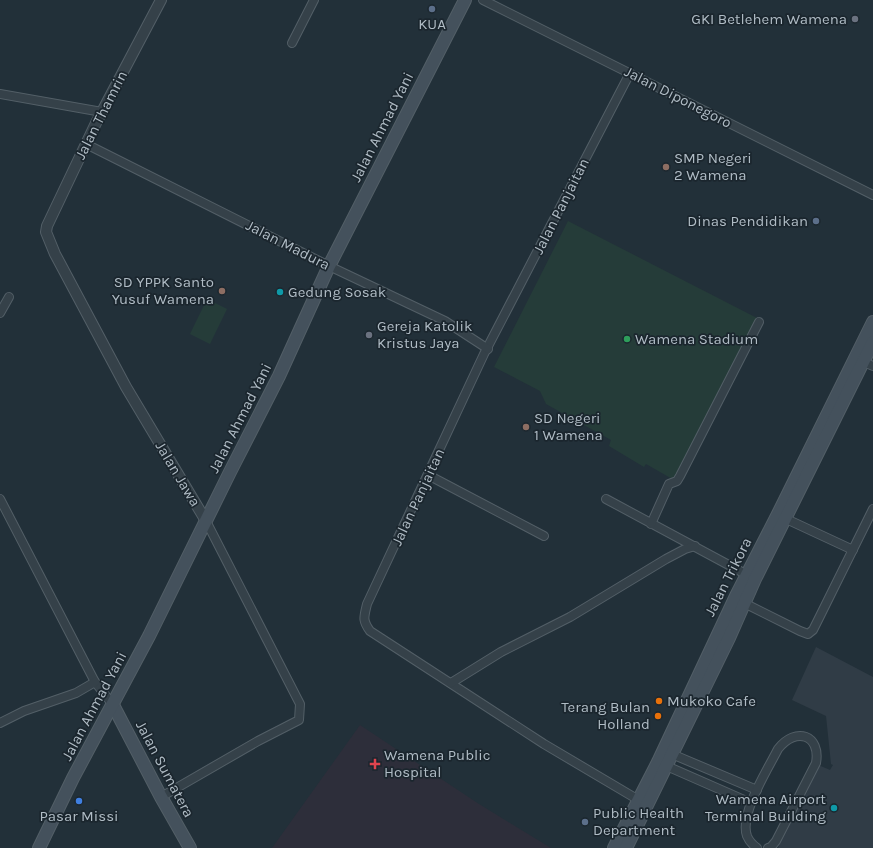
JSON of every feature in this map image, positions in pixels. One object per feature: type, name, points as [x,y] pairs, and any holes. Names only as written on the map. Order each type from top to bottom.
[{"type":"main road","name":"Jalan Ahmad Yani","points":[[39,848],[73,778],[150,636],[279,376],[329,266],[465,0]]},
{"type":"main road","name":"Jalan Trikora","points":[[864,362],[873,322]]},
{"type":"main road","name":"Jalan Trikora","points":[[614,848],[643,802],[751,577],[864,362],[873,342]]},
{"type":"main road","name":"Jalan Trikora","points":[[667,752],[729,638],[744,603],[751,577]]},
{"type":"main road","name":"Jalan Sumatera","points":[[113,705],[161,797],[190,848]]},
{"type":"main road","name":"Jalan Trikora","points":[[626,848],[643,802]]},
{"type":"street","name":"Jalan Thamrin","points":[[46,232],[47,226],[86,144],[161,0]]},
{"type":"street","points":[[292,43],[314,0]]},
{"type":"street","name":"Jalan Diponegoro","points":[[483,0],[873,195]]},
{"type":"street","name":"Jalan Panjaitan","points":[[630,73],[488,350],[484,354],[367,604],[364,619],[370,630],[544,744],[643,802]]},
{"type":"street","points":[[0,94],[102,112]]},
{"type":"street","name":"Jalan Madura","points":[[86,144],[329,266],[446,321],[488,350]]},
{"type":"street","name":"Jalan Jawa","points":[[46,232],[55,254],[126,387],[206,521],[300,704],[299,720],[258,741],[161,797]]},
{"type":"street","points":[[0,313],[9,297]]},
{"type":"street","points":[[651,524],[669,484],[677,481],[680,476],[759,322]]},
{"type":"street","points":[[428,475],[544,536]]},
{"type":"street","points":[[0,499],[95,682],[113,705]]},
{"type":"street","points":[[606,499],[751,577]]},
{"type":"street","points":[[744,603],[800,631],[808,634],[814,630],[873,509]]},
{"type":"street","points":[[782,517],[852,550]]},
{"type":"street","points":[[451,683],[501,652],[570,617],[666,559],[694,546]]},
{"type":"street","points":[[0,723],[24,711],[76,693],[95,682]]},
{"type":"street","points":[[757,848],[747,838],[745,824],[751,803],[778,749],[784,742],[796,735],[803,736],[808,738],[816,748],[816,763],[776,841],[771,847],[768,848]]},
{"type":"street","points":[[667,752],[757,790]]},
{"type":"street","points":[[662,764],[751,803]]},
{"type":"shaded area","points":[[816,647],[873,677],[873,848],[778,848],[816,764],[830,770],[833,765],[831,764],[826,716],[792,700]]},
{"type":"shaded area","name":"Wamena Public Hospital","points":[[360,725],[479,804],[551,848],[272,848]]},
{"type":"green space","name":"Wamena Stadium","points":[[568,221],[757,318],[674,480],[646,464],[644,467],[609,446],[611,440],[546,404],[540,391],[494,367]]},
{"type":"green space","points":[[207,299],[227,309],[210,344],[190,334]]},
{"type":"place","name":"KUA","points":[[432,9]]},
{"type":"place","name":"GKI Betlehem Wamena","points":[[855,19]]},
{"type":"place","name":"SMP Negeri 2 Wamena","points":[[666,167]]},
{"type":"place","name":"Dinas Pendidikan","points":[[816,221]]},
{"type":"place","name":"SD YPPK Santo Yusuf Wamena","points":[[222,291]]},
{"type":"place","name":"Gedung Sosak","points":[[280,292]]},
{"type":"place","name":"Gereja Katolik Kristus Jaya","points":[[369,335]]},
{"type":"place","name":"Wamena Stadium","points":[[627,339]]},
{"type":"place","name":"SD Negeri 1 Wamena","points":[[526,427]]},
{"type":"place","name":"Mukoko Cafe","points":[[659,701]]},
{"type":"place","name":"Terang Bulan Holland","points":[[658,716]]},
{"type":"place","name":"Wamena Public Hospital","points":[[375,764]]},
{"type":"place","name":"Pasar Missi","points":[[79,801]]},
{"type":"place","name":"Wamena Airport Terminal Building","points":[[834,808]]},
{"type":"place","name":"Public Health Department","points":[[585,822]]}]
